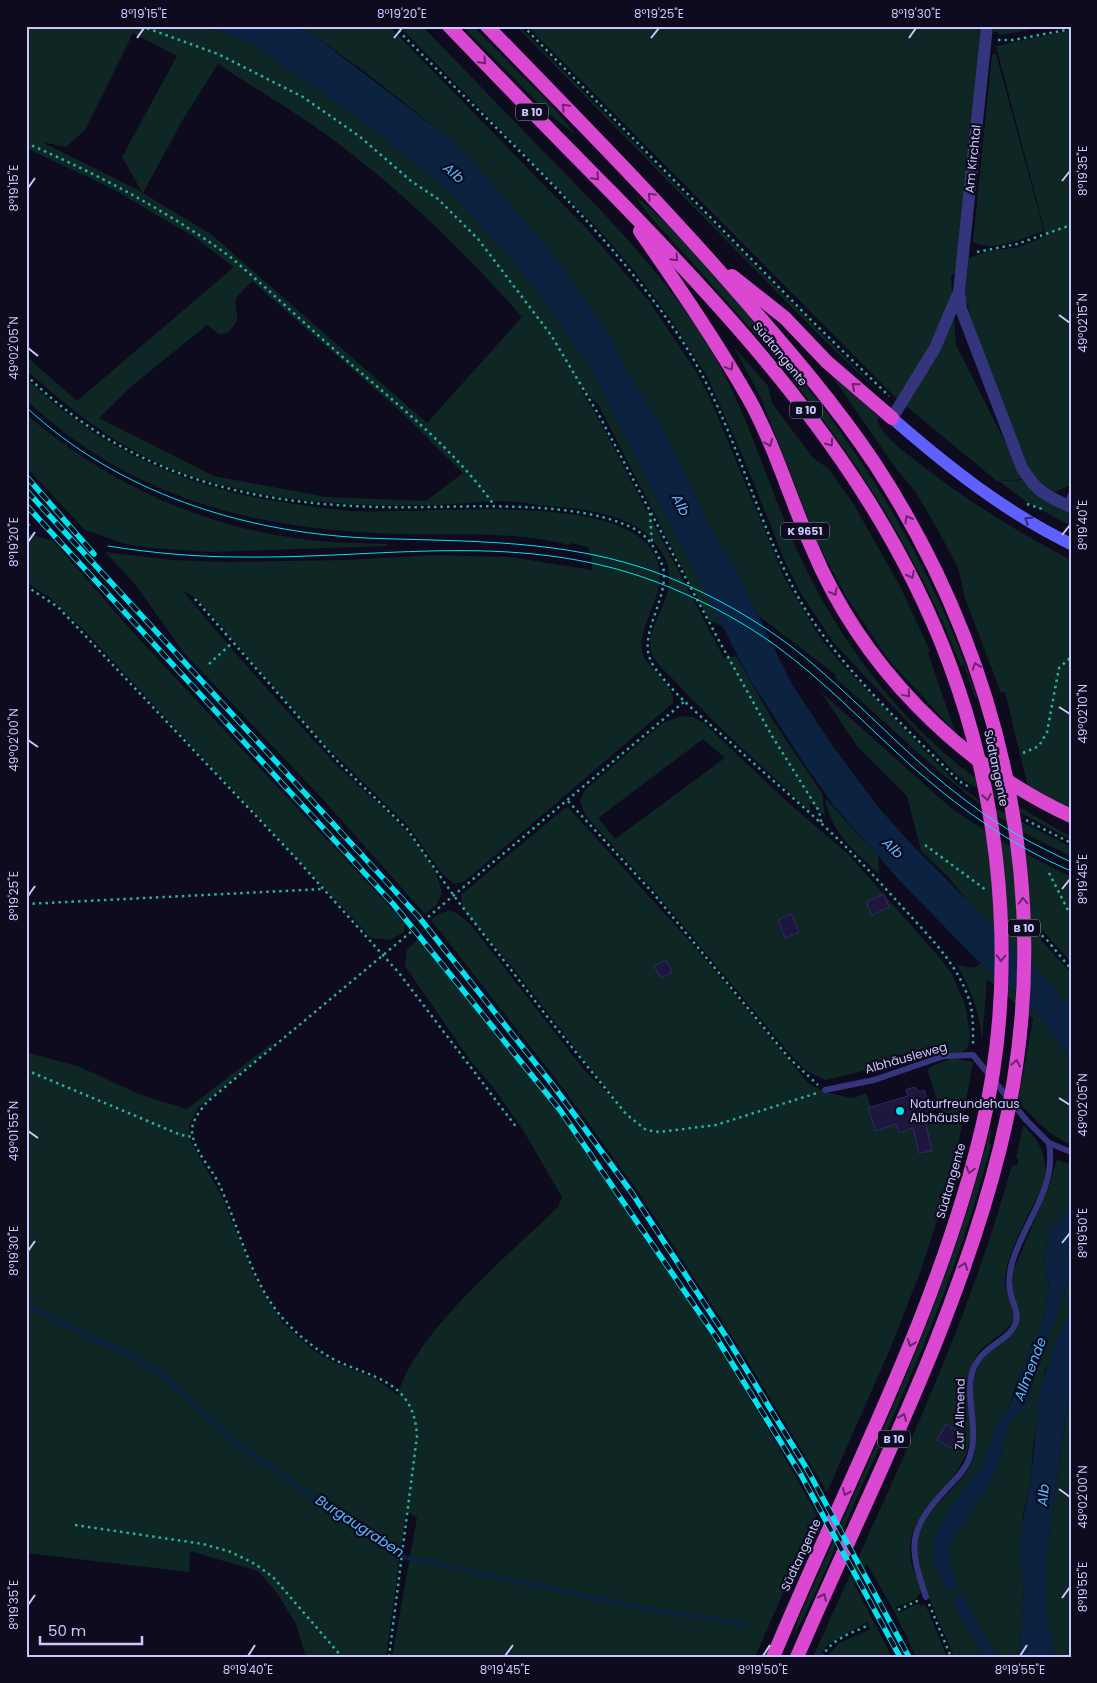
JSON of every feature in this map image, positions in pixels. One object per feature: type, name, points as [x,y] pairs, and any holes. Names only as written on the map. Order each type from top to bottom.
[{"type":"highway","name":"Südtangente","points":[[449,26],[699,283],[741,330],[809,414],[856,479],[919,590],[948,657],[968,715],[983,771],[1000,890],[1002,952],[996,1046],[983,1123],[962,1200],[929,1298],[860,1461],[773,1657]]},
{"type":"highway","name":"Südtangente","points":[[487,26],[709,257],[834,407],[876,466],[922,543],[961,627],[992,712],[1006,770],[1016,824],[1022,885],[1025,948],[1018,1045],[1001,1145],[965,1264],[925,1366],[797,1657]]},
{"type":"highway","name":"K 9651","points":[[616,198],[681,290],[749,398],[765,432],[812,550],[862,638],[910,698],[963,750],[1004,779],[1045,804],[1071,816]]},
{"type":"highway","points":[[709,257],[785,318],[827,362],[892,418]]},
{"type":"main road","points":[[892,418],[962,476],[1007,507],[1071,544]]},
{"type":"street","name":"Am Kirchtal","points":[[987,26],[959,292],[961,309],[1022,468],[1033,486],[1045,496],[1069,502]]},
{"type":"street","name":"Am Kirchtal","points":[[892,418],[935,348],[959,292]]},
{"type":"lane","name":"Albhäusleweg","points":[[825,1090],[874,1080],[944,1056],[973,1055]]},
{"type":"lane","points":[[973,1055],[1027,1121],[1049,1143],[1071,1152]]},
{"type":"lane","name":"Zur Allmend","points":[[926,1597],[914,1560],[916,1530],[930,1507],[969,1461],[974,1442],[970,1380],[980,1356],[1007,1334],[1015,1324],[1016,1307],[1010,1290],[1010,1271],[1048,1179],[1051,1157],[1049,1143]]},
{"type":"path","points":[[141,26],[218,54],[303,97],[359,136],[404,176],[438,199],[478,239],[551,335],[600,417],[650,513],[772,736],[819,811],[822,826]]},
{"type":"path","points":[[394,26],[574,209],[643,288],[680,338],[708,388],[731,435],[781,562],[797,595],[822,634],[929,751],[959,781],[976,792]]},
{"type":"path","points":[[523,26],[811,320],[893,399],[892,418]]},
{"type":"path","points":[[986,40],[1014,40],[1071,29]]},
{"type":"path","points":[[26,143],[114,184],[192,230],[228,256],[416,420],[456,459],[478,483],[494,505]]},
{"type":"path","points":[[963,255],[1017,244],[1071,225]]},
{"type":"path","points":[[26,374],[83,421],[116,444],[149,462],[178,474],[226,488],[271,498],[352,508],[494,505],[578,513],[607,518],[629,526],[643,535],[652,544],[662,563],[665,574],[659,607],[650,628],[647,648],[654,668],[685,700],[846,846],[921,927],[960,978],[966,991],[973,1018],[973,1055]]},
{"type":"path","points":[[1007,507],[1020,502],[1054,513]]},
{"type":"path","points":[[650,513],[652,544]]},
{"type":"path","points":[[26,586],[58,607],[383,955],[484,1082],[517,1128]]},
{"type":"path","points":[[195,599],[340,764],[407,829],[454,896],[626,1114],[646,1130],[659,1132],[716,1125],[825,1090]]},
{"type":"path","points":[[209,664],[232,643]]},
{"type":"path","points":[[1023,753],[1039,746],[1048,732],[1059,668],[1071,657]]},
{"type":"path","points":[[428,917],[568,801],[685,700]]},
{"type":"path","points":[[568,801],[653,893],[789,1058],[825,1090]]},
{"type":"path","points":[[1023,818],[1071,843]]},
{"type":"path","points":[[925,845],[991,894]]},
{"type":"path","points":[[1049,873],[1071,916]]},
{"type":"path","points":[[26,904],[323,889]]},
{"type":"path","points":[[389,1657],[417,1436],[417,1423],[413,1412],[394,1387],[373,1374],[333,1359],[316,1349],[289,1325],[276,1310],[254,1269],[219,1184],[198,1150],[193,1136],[193,1124],[207,1102],[412,931]]},
{"type":"path","points":[[26,1070],[181,1135],[193,1136]]},
{"type":"path","points":[[75,1525],[203,1544],[231,1552],[255,1564],[273,1577],[342,1657]]},
{"type":"path","points":[[898,1610],[926,1597],[951,1657]]},
{"type":"path","points":[[822,1657],[826,1649],[837,1640],[870,1626]]},
{"type":"green space","points":[[26,26],[206,26],[253,44],[357,117],[452,194],[520,269],[587,362],[724,627],[709,620],[599,406],[578,384],[604,429],[724,658],[736,656],[774,722],[822,793],[825,816],[809,802],[811,811],[806,808],[706,714],[662,668],[652,654],[650,643],[652,631],[663,606],[669,578],[667,563],[659,548],[649,536],[637,527],[602,513],[513,502],[498,501],[437,505],[360,504],[320,502],[241,490],[202,480],[166,466],[131,449],[90,422],[51,392],[26,370],[26,356],[77,401],[234,267],[194,237],[111,188],[26,148]],"holes":[[[133,33],[177,56],[122,157],[142,192],[42,142],[66,147],[85,130]],[[218,64],[324,133],[351,153],[428,219],[522,317],[427,423],[212,235],[143,193],[182,121]],[[252,281],[400,411],[463,473],[426,501],[326,497],[214,476],[99,418],[133,385],[207,325],[219,334],[228,333],[237,319],[236,298]]]},
{"type":"green space","points":[[297,26],[389,26],[587,229],[649,301],[695,370],[709,396],[785,579],[819,636],[838,660],[956,783],[979,800],[1071,847],[1071,856],[1017,829],[957,786],[835,678],[836,675],[759,616],[708,524],[667,436],[625,368],[611,338],[551,251],[487,178],[445,135],[365,72],[312,34]]},
{"type":"green space","points":[[399,26],[422,26],[610,220],[686,312],[717,361],[742,411],[782,515],[807,572],[842,632],[882,688],[929,739],[968,773],[1026,811],[1071,837],[1071,840],[984,793],[957,775],[834,643],[800,592],[786,564],[743,457],[708,378],[670,318],[633,269],[600,231]]},
{"type":"green space","points":[[462,26],[473,26],[556,110],[576,135],[550,115]]},
{"type":"green space","points":[[516,26],[519,26],[887,400],[827,343]]},
{"type":"green space","points":[[527,26],[981,26],[958,269],[951,276],[956,345],[1024,479],[997,481],[896,398]]},
{"type":"green space","points":[[994,26],[1049,26],[1001,35],[994,31]]},
{"type":"green space","points":[[1071,30],[1071,485],[1052,493],[1034,481],[981,354],[965,296],[969,258],[989,251],[1019,247],[1046,236],[996,46]]},
{"type":"green space","points":[[992,54],[996,54],[1044,231],[1008,243],[990,246],[973,242]]},
{"type":"green space","points":[[635,196],[696,253],[787,360],[853,450],[883,496],[935,592],[957,643],[977,697],[976,700],[964,665],[961,666],[933,601],[901,539],[866,482],[828,427],[787,374],[699,270],[651,218]]},
{"type":"green space","points":[[734,347],[768,386],[772,403],[813,458],[828,468],[853,503],[900,586],[930,651],[928,653],[955,732],[888,659],[847,598],[817,542],[761,398]]},
{"type":"green space","points":[[827,369],[879,417],[877,421],[881,428],[902,450],[956,491],[993,515],[1071,560],[1071,811],[1028,787],[1005,692],[1001,693],[965,598],[958,568],[915,491],[897,470]]},
{"type":"green space","points":[[26,378],[76,420],[131,454],[191,480],[222,490],[314,507],[350,511],[464,509],[557,512],[597,519],[630,531],[652,550],[658,564],[660,577],[658,591],[644,629],[642,651],[649,664],[670,688],[673,703],[465,881],[455,884],[443,875],[408,826],[322,742],[197,599],[182,590],[237,655],[332,760],[396,821],[426,855],[436,874],[442,893],[436,906],[425,914],[319,795],[184,653],[135,584],[105,552],[172,560],[228,562],[347,560],[431,555],[510,557],[592,570],[592,559],[588,547],[571,543],[569,545],[507,536],[347,531],[296,525],[247,516],[199,503],[154,485],[109,463],[67,434],[26,400]]},
{"type":"green space","points":[[26,414],[57,439],[123,481],[159,499],[195,513],[233,525],[272,534],[320,541],[387,544],[387,546],[211,552],[125,544],[85,530],[26,467]]},
{"type":"green space","points":[[1024,480],[1071,512],[1071,526],[1025,501],[999,481]]},
{"type":"green space","points":[[26,531],[32,535],[53,541],[140,640],[405,923],[404,932],[390,940],[371,938],[83,629],[49,597],[26,582]]},
{"type":"green space","points":[[821,692],[951,808],[1002,842],[1071,877],[1071,962],[1042,930],[1041,940],[1071,973],[1071,1008],[1044,977],[980,915],[948,877],[921,851],[907,796],[857,746]]},
{"type":"green space","points":[[682,716],[693,717],[703,722],[785,800],[849,855],[952,974],[965,1004],[970,1034],[968,1048],[961,1052],[917,1058],[825,1080],[806,1071],[788,1052],[656,893],[585,815],[580,801],[585,790],[663,723]],"holes":[[[703,739],[725,758],[615,839],[598,818]]]},
{"type":"green space","points":[[825,798],[878,856],[879,874],[838,832],[832,822]]},
{"type":"green space","points":[[568,807],[694,946],[808,1083],[836,1095],[854,1098],[866,1093],[871,1107],[868,1109],[876,1131],[896,1124],[899,1133],[943,1119],[928,1072],[929,1067],[953,1058],[973,1062],[954,1168],[921,1270],[890,1349],[827,1492],[736,1342],[637,1190],[562,1087],[431,920],[443,912],[452,911],[471,925],[584,1070],[619,1105],[513,968],[463,909],[461,894]]},
{"type":"green space","points":[[419,938],[546,1095],[632,1214],[728,1362],[817,1515],[755,1657],[392,1657],[417,1518],[406,1511],[386,1657],[306,1657],[296,1624],[277,1593],[258,1571],[190,1551],[189,1572],[26,1553],[26,1052],[80,1067],[141,1095],[187,1109],[271,1044],[274,1045],[198,1108],[189,1125],[190,1140],[222,1197],[256,1281],[282,1322],[311,1349],[331,1361],[376,1379],[398,1395],[407,1371],[423,1346],[443,1321],[491,1270],[558,1207],[562,1197],[523,1130],[492,1086],[470,1060],[405,966],[407,950]]},
{"type":"green space","points":[[981,963],[1032,1008],[1054,1034],[1071,1063],[1071,1145],[1049,1131],[1018,1101],[1033,1019],[987,979],[982,1041],[974,1002],[967,983],[957,965],[973,967]]},
{"type":"green space","points":[[1023,1125],[1042,1150],[1045,1173],[1044,1182],[1015,1243],[1007,1268],[1005,1285],[1013,1308],[1014,1318],[1005,1330],[982,1349],[973,1362],[968,1384],[970,1437],[968,1448],[954,1475],[925,1511],[911,1537],[910,1558],[921,1593],[914,1600],[896,1607],[899,1613],[917,1604],[926,1606],[947,1657],[916,1657],[893,1609],[867,1564],[854,1584],[892,1657],[827,1657],[839,1643],[871,1629],[867,1622],[827,1645],[819,1657],[813,1657],[922,1415],[947,1353],[993,1229],[1012,1165],[1017,1166],[1019,1159],[1016,1158]]},
{"type":"green space","points":[[990,1130],[992,1130],[989,1143],[991,1144],[979,1189],[934,1319],[899,1404],[812,1600],[793,1637],[798,1620],[879,1439],[929,1318],[952,1256]]},
{"type":"green space","points":[[1057,1160],[1071,1164],[1071,1206],[1049,1230],[1044,1263],[1049,1285],[1044,1319],[1021,1371],[1009,1407],[996,1425],[982,1466],[968,1484],[934,1561],[948,1591],[958,1586],[948,1553],[951,1541],[987,1489],[999,1462],[1007,1426],[1028,1404],[1036,1363],[1053,1326],[1071,1272],[1071,1309],[1045,1371],[1033,1447],[1031,1479],[1023,1515],[1020,1566],[1024,1590],[1020,1647],[1023,1657],[999,1657],[981,1631],[952,1600],[983,1657],[954,1657],[921,1574],[917,1561],[916,1544],[922,1526],[929,1515],[962,1478],[973,1458],[976,1434],[973,1384],[976,1373],[985,1357],[1017,1328],[1019,1312],[1012,1287],[1014,1269],[1049,1186]]},
{"type":"green space","points":[[1071,1242],[1071,1272],[1067,1249]]},
{"type":"green space","points":[[1071,1381],[1071,1657],[1055,1657],[1046,1612],[1046,1552]]},
{"type":"water","name":"Alb","points":[[206,26],[297,26],[312,34],[445,135],[487,178],[551,251],[611,338],[625,368],[667,436],[708,524],[735,568],[790,681],[832,745],[879,808],[914,847],[1044,977],[1071,1008],[1071,1063],[1067,1054],[1041,1019],[1017,993],[977,960],[900,881],[834,806],[803,762],[749,678],[587,362],[520,269],[452,194],[357,117],[253,44]]},
{"type":"water","name":"Allmende","points":[[1071,1206],[1071,1242],[1067,1249],[1071,1272],[1053,1326],[1036,1363],[1028,1404],[1007,1426],[999,1462],[987,1489],[951,1541],[948,1553],[958,1586],[948,1592],[934,1561],[933,1544],[938,1528],[953,1503],[982,1466],[996,1425],[1009,1407],[1016,1391],[1021,1371],[1044,1319],[1049,1285],[1044,1263],[1049,1230]]},
{"type":"water","name":"Alb","points":[[1071,1309],[1071,1381],[1046,1552],[1046,1612],[1055,1657],[1023,1657],[1020,1647],[1024,1590],[1020,1566],[1019,1541],[1031,1479],[1040,1390],[1056,1340]]},
{"type":"water","points":[[963,1594],[981,1631],[999,1657],[983,1657],[952,1600]]},
{"type":"building","points":[[884,894],[889,907],[872,915],[866,902]]},
{"type":"building","points":[[791,914],[799,932],[785,938],[778,920]]},
{"type":"building","points":[[666,960],[672,972],[661,978],[654,966]]},
{"type":"building","name":"Naturfreundehaus Albhäusle","points":[[914,1087],[920,1092],[924,1090],[931,1113],[924,1116],[932,1151],[919,1153],[913,1128],[899,1133],[896,1124],[876,1131],[868,1108],[908,1096],[906,1090]]},
{"type":"building","points":[[946,1424],[964,1435],[955,1450],[937,1440]]},
{"type":"waterway","name":"Burgaugraben","points":[[26,1305],[152,1366],[236,1443],[400,1556],[647,1609],[747,1624]]},
{"type":"tram line","points":[[26,407],[62,437],[101,463],[142,485],[229,517],[274,527],[320,534],[366,538],[516,544],[553,548],[627,563],[663,575],[723,603],[780,638],[834,682],[948,787],[993,820],[1071,862]]},
{"type":"tram line","points":[[26,523],[30,525]]},
{"type":"tram line","points":[[108,546],[141,551],[224,557],[464,551],[519,553],[573,559],[628,572],[695,598],[731,617],[764,638],[793,658],[907,762],[964,809],[1005,837],[1048,861],[1071,871]]},
{"type":"railway","points":[[26,476],[94,554]]},
{"type":"railway","points":[[26,490],[418,916],[552,1084],[632,1193],[727,1338],[807,1469],[909,1657]]},
{"type":"railway","points":[[26,505],[394,905],[560,1110],[716,1337],[801,1475],[900,1657]]},
{"type":"place","name":"Naturfreundehaus Albhäusle","points":[[900,1111]]}]
